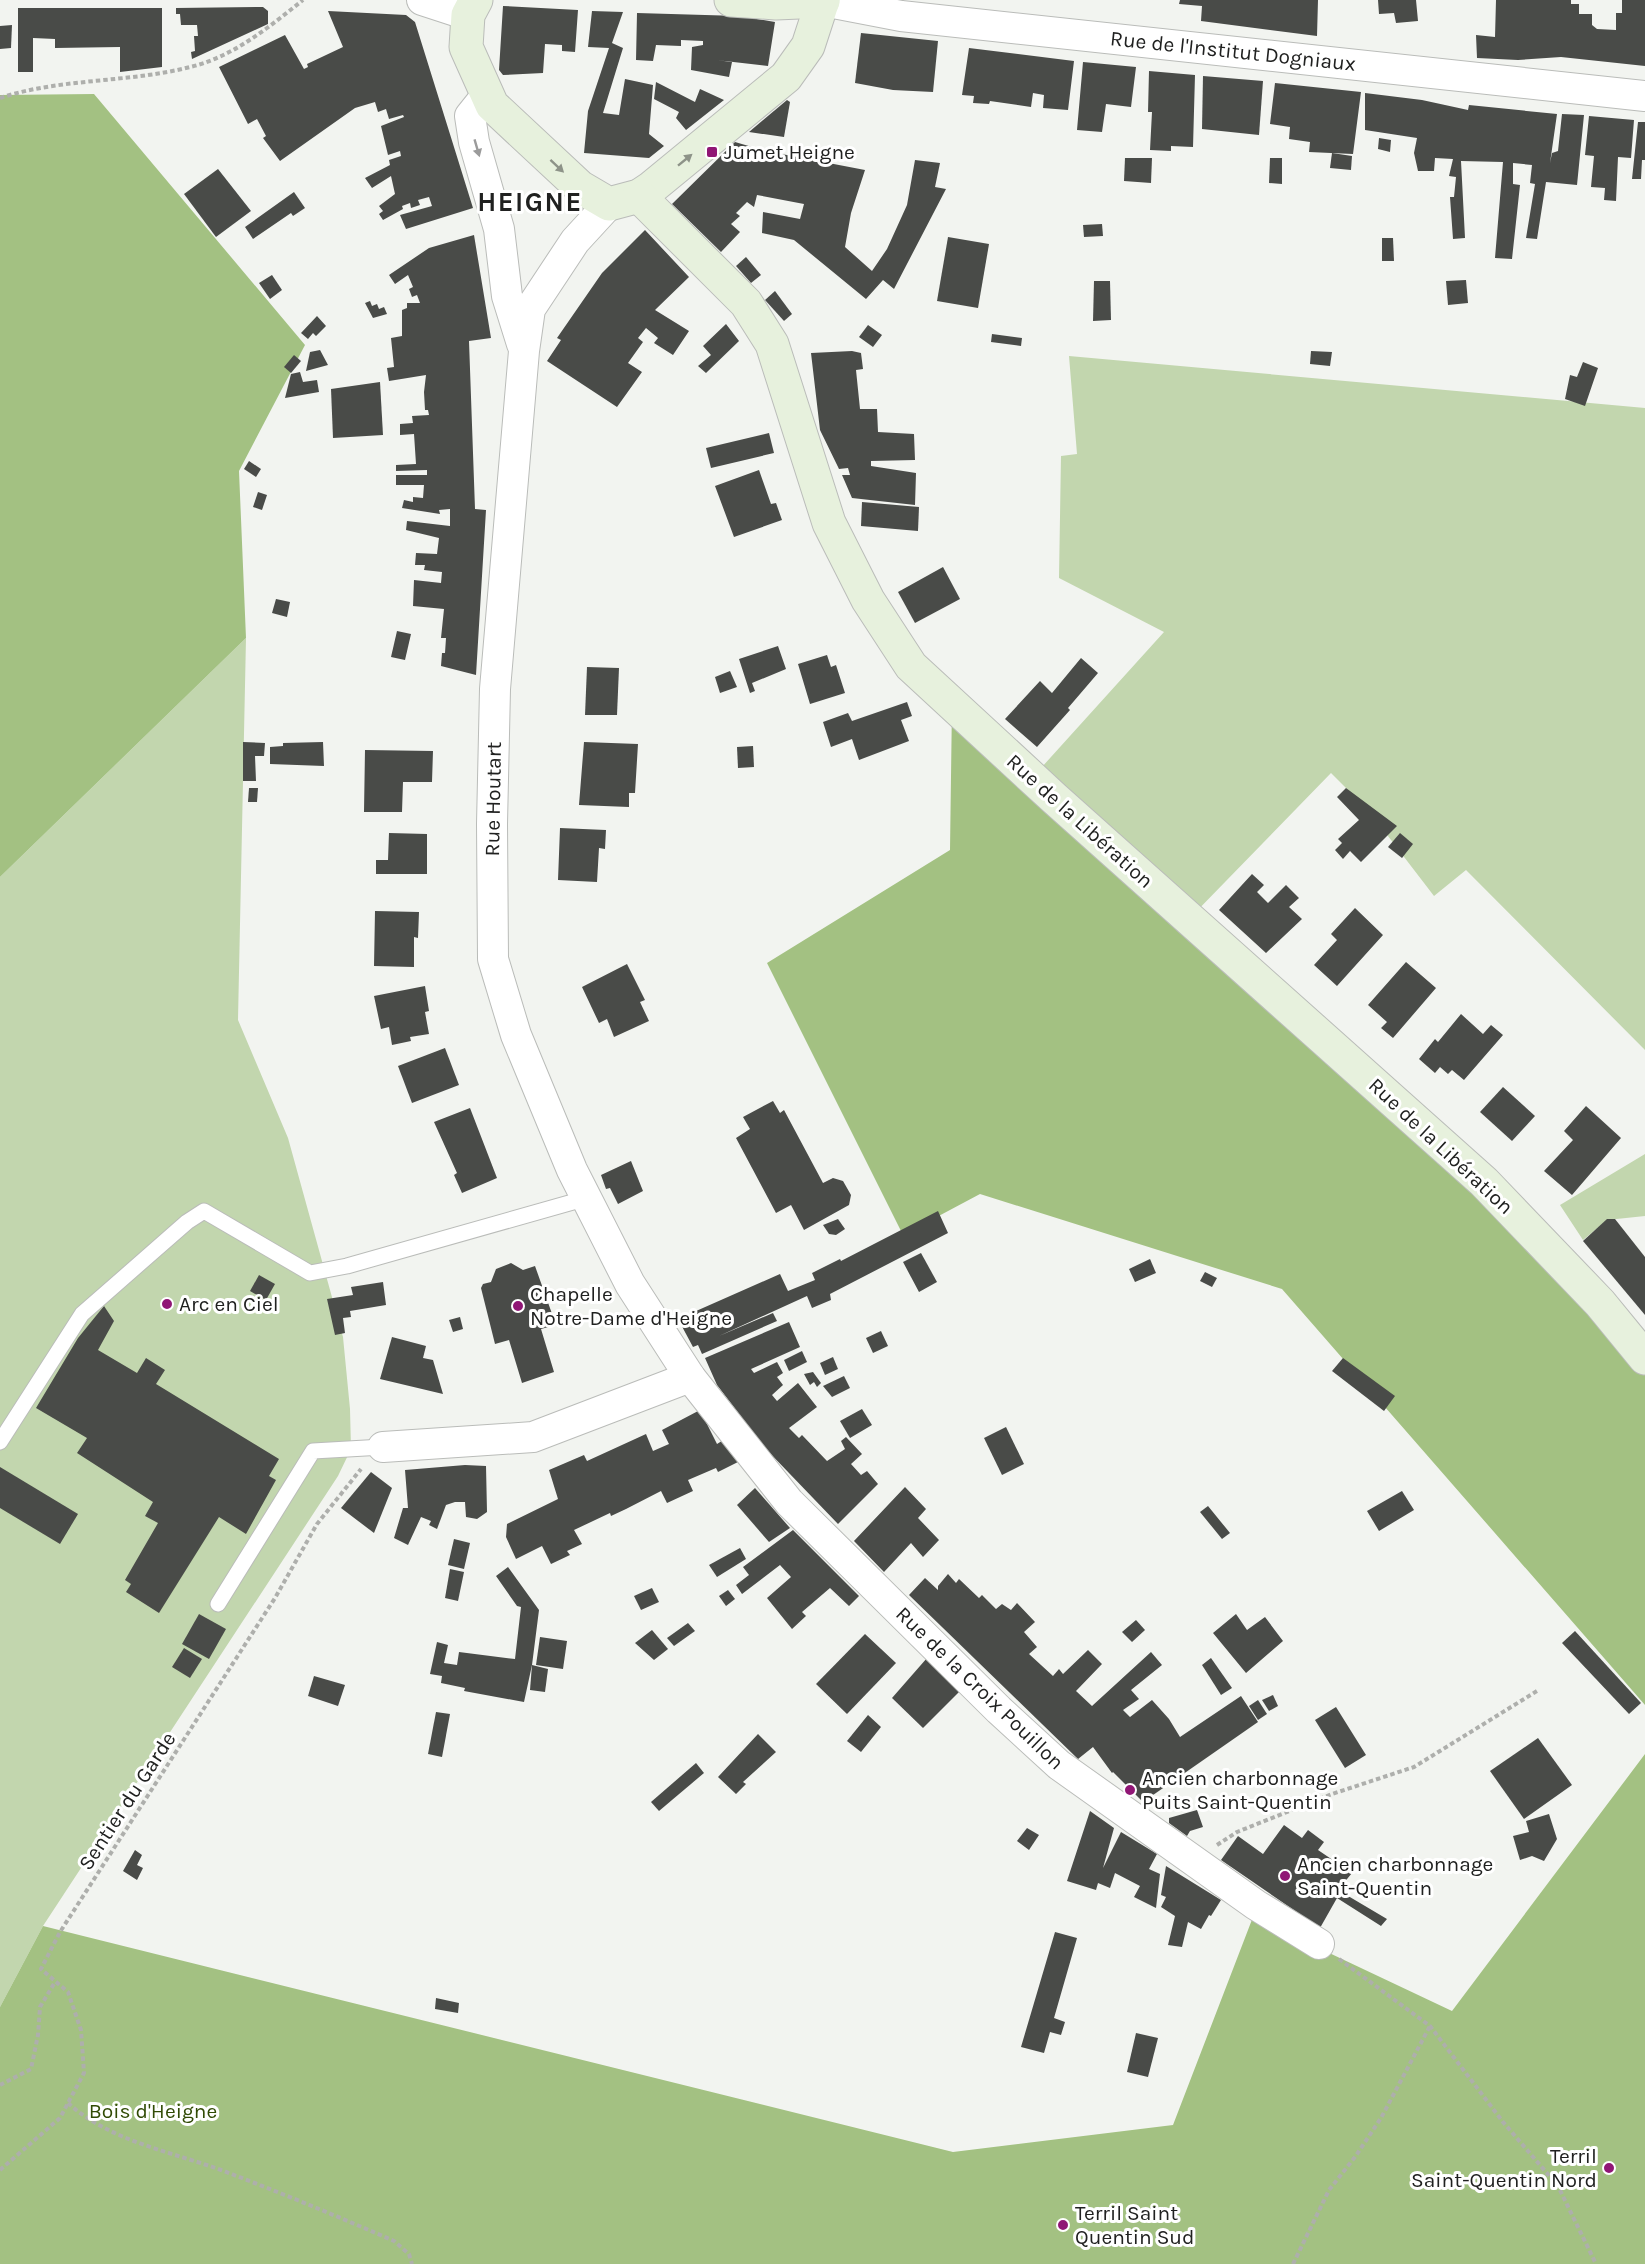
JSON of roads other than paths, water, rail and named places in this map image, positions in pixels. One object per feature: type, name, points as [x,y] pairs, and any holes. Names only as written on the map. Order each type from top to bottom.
[{"type":"street","points":[[422,0],[472,8],[466,47],[486,96],[470,116],[474,142],[499,229],[507,296],[524,351]]},
{"type":"street","points":[[624,200],[786,77],[808,46],[823,0],[776,3],[731,0]]},
{"type":"street","name":"Rue de l'Institut Dogniaux","points":[[823,0],[901,16],[1645,96]]},
{"type":"street","points":[[776,3],[788,21],[797,48],[786,77]]},
{"type":"street","name":"Rue de la Libération","points":[[486,96],[492,105],[580,187],[624,200],[746,303],[772,345],[829,523],[868,600],[911,666],[1054,798],[1484,1182],[1600,1303],[1645,1359]]},
{"type":"street","name":"Rue Houtart","points":[[624,200],[575,241],[530,309],[524,351],[495,688],[492,824],[493,959],[516,1035],[586,1198],[630,1284],[690,1377]]},
{"type":"street","points":[[383,1447],[533,1437],[690,1377]]},
{"type":"street","name":"Rue de la Croix Pouillon","points":[[690,1377],[789,1502],[999,1710],[1059,1765],[1194,1861],[1319,1944]]},
{"type":"lane","points":[[0,1442],[82,1314],[187,1222],[204,1211],[310,1273],[347,1266],[586,1198]]},
{"type":"lane","points":[[218,1605],[312,1451],[383,1447]]},
{"type":"place","name":"Jumet Heigne","points":[[712,152]]},
{"type":"place","name":"Arc en Ciel","points":[[167,1304]]},
{"type":"place","name":"Chapelle Notre-Dame d'Heigne","points":[[518,1306]]},
{"type":"place","name":"Ancien charbonnage Puits Saint-Quentin","points":[[1130,1790]]},
{"type":"place","name":"Ancien charbonnage Saint-Quentin","points":[[1285,1876]]},
{"type":"place","name":"Terril Saint-Quentin Nord","points":[[1609,2168]]},
{"type":"place","name":"Terril Saint Quentin Sud","points":[[1063,2225]]},
{"type":"district","name":"HEIGNE","points":[[530,202]]},
{"type":"park label","name":"Bois d'Heigne","points":[[153,2111]]}]
